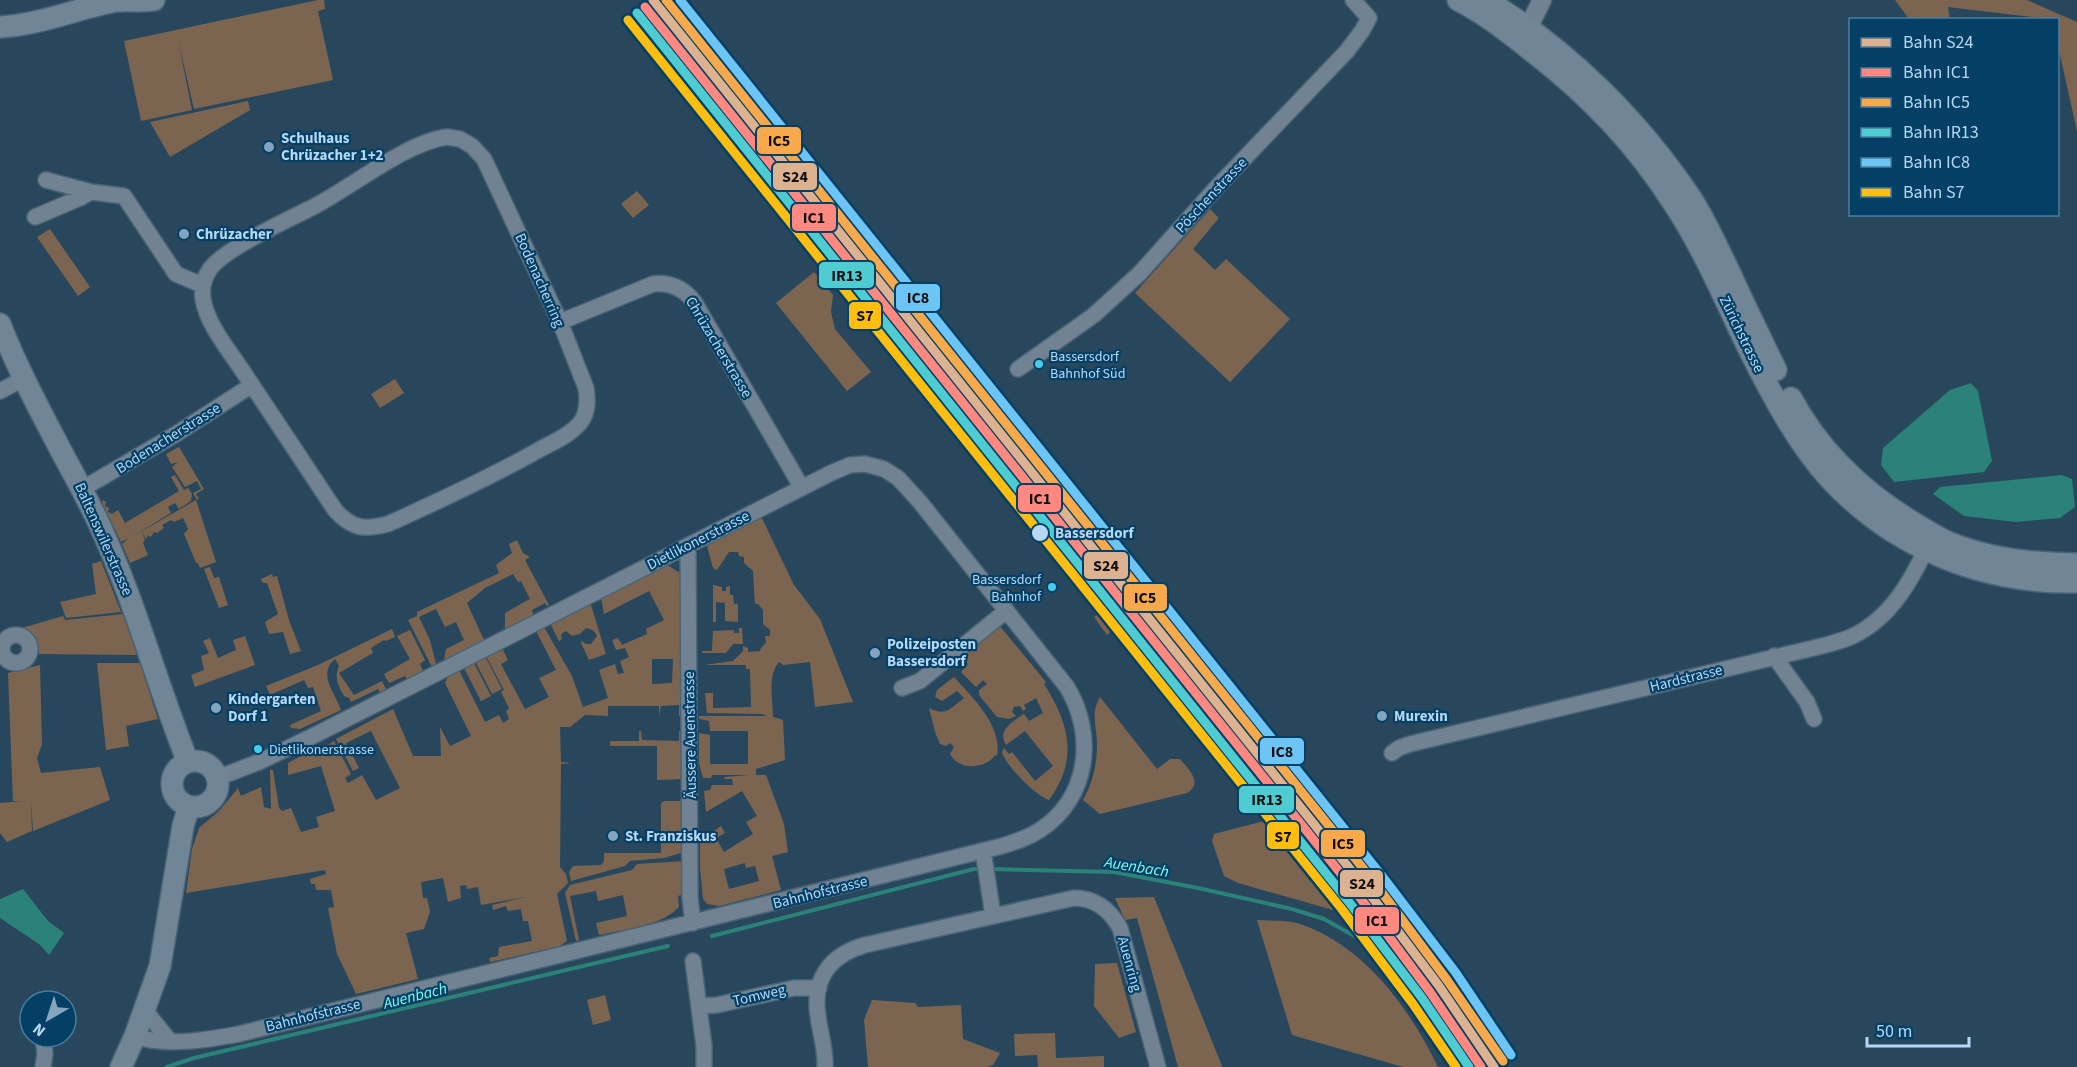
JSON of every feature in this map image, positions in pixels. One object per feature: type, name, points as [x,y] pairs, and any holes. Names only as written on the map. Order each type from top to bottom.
[{"type":"main road","points":[[0,36],[10,27],[120,0],[143,2],[154,0]]},
{"type":"main road","name":"Zürichstrasse","points":[[1458,0],[1517,29],[1570,61],[1608,96],[1644,135],[1691,199],[1712,236],[1796,408],[1819,441],[1841,466],[1867,490],[1900,515],[1929,542],[1942,559],[1993,574],[2037,581],[2077,582]]},
{"type":"main road","name":"Zürichstrasse","points":[[1486,0],[1517,29]]},
{"type":"main road","name":"Baltenswilerstrasse","points":[[0,324],[111,550],[188,762]]},
{"type":"main road","name":"Zürichstrasse","points":[[1929,542],[1953,544],[1993,557],[2037,564],[2077,564]]},
{"type":"main road","points":[[188,762],[206,764],[215,772],[217,778],[218,784],[214,797],[203,805],[189,806],[177,798],[173,784],[177,771],[188,762]]},
{"type":"main road","points":[[121,1067],[135,1036],[160,966],[183,826],[189,806]]},
{"type":"street","name":"Pöschenstrasse","points":[[1018,369],[1094,315],[1140,273],[1347,51],[1369,18],[1353,0]]},
{"type":"street","points":[[1517,29],[1542,0]]},
{"type":"street","name":"Bodenacherring","points":[[447,137],[460,139],[472,146],[484,159],[560,322],[586,388],[586,407],[580,423],[558,440],[495,474],[388,524],[371,528],[360,527],[345,521],[335,510],[252,385],[210,319],[203,300],[202,285],[211,268],[231,251],[432,139],[447,137]]},
{"type":"street","points":[[46,180],[91,192],[124,196],[176,274],[202,285]]},
{"type":"street","points":[[35,217],[91,192]]},
{"type":"street","name":"Chrüzacherstrasse","points":[[560,322],[653,284],[665,283],[685,291],[802,488]]},
{"type":"street","points":[[0,391],[25,378]]},
{"type":"street","name":"Bodenacherstrasse","points":[[82,489],[176,434],[252,385]]},
{"type":"street","name":"Dietlikonerstrasse","points":[[217,778],[259,762],[310,737],[831,472],[850,465],[875,465],[891,472]]},
{"type":"street","name":"Bahnhofstrasse","points":[[135,1036],[147,1040],[169,1040],[215,1038],[239,1034],[693,924],[985,864],[1050,822],[1064,808],[1082,772],[1084,727],[1073,697],[1060,677],[920,502],[891,472]]},
{"type":"street","name":"Hardstrasse","points":[[1392,753],[1410,744],[1826,645],[1854,635],[1891,607],[1911,579],[1929,542]]},
{"type":"street","name":"Äussere Auenstrasse","points":[[688,546],[690,898],[693,924]]},
{"type":"street","points":[[902,688],[920,681],[1006,611]]},
{"type":"street","points":[[1773,656],[1807,702],[1814,718]]},
{"type":"street","points":[[985,864],[993,915]]},
{"type":"street","name":"Auenring","points":[[825,1067],[824,1042],[817,1008],[819,988],[823,975],[831,964],[850,950],[1074,898],[1092,901],[1109,913],[1122,934],[1158,1067]]},
{"type":"street","points":[[693,961],[704,1067]]},
{"type":"street","name":"Tomweg","points":[[699,1006],[717,1005],[794,988],[819,988]]},
{"type":"street","points":[[144,1009],[169,1040]]},
{"type":"street","points":[[43,1067],[44,1049]]},
{"type":"shaded area","points":[[324,0],[325,9],[318,11],[333,80],[194,109],[178,40],[192,110],[141,121],[124,41]]},
{"type":"shaded area","points":[[1895,0],[2027,0],[2077,22],[2077,131],[2059,50],[2059,18],[1948,7],[1950,18],[1908,18]]},
{"type":"shaded area","points":[[248,101],[250,110],[170,157],[150,122]]},
{"type":"shaded area","points":[[637,191],[649,205],[633,218],[621,204]]},
{"type":"shaded area","points":[[1210,209],[1219,218],[1193,249],[1215,270],[1226,259],[1290,319],[1230,382],[1135,293]]},
{"type":"shaded area","points":[[50,229],[90,287],[78,296],[37,237]]},
{"type":"shaded area","points":[[814,272],[833,295],[831,312],[835,329],[871,372],[847,391],[776,303]]},
{"type":"shaded area","points":[[395,379],[404,393],[380,408],[371,394]]},
{"type":"shaded area","points":[[1971,383],[1978,391],[1992,461],[1984,472],[1894,482],[1881,465],[1883,448],[1950,390]]},
{"type":"shaded area","points":[[179,447],[204,489],[196,494],[199,499],[197,500],[193,493],[201,489],[197,481],[185,487],[172,467],[178,462],[171,464],[166,454]]},
{"type":"shaded area","points":[[175,475],[184,490],[188,488],[192,494],[191,501],[179,509],[175,503],[168,507],[171,513],[130,538],[196,500],[216,562],[200,568],[196,563],[184,534],[188,529],[183,518],[174,522],[171,520],[162,525],[164,528],[157,533],[154,532],[151,537],[148,535],[146,539],[142,532],[145,540],[143,543],[148,555],[130,563],[122,544],[129,538],[121,542],[102,502],[103,500],[106,502],[105,506],[109,508],[108,512],[112,514],[118,510],[125,523],[179,491],[171,477]]},
{"type":"shaded area","points":[[2062,475],[2072,479],[2075,507],[2060,518],[2016,522],[1964,516],[1933,494],[1940,487]]},
{"type":"shaded area","points":[[760,514],[794,585],[820,619],[853,702],[815,707],[810,662],[783,665],[779,662],[775,668],[772,681],[773,717],[783,720],[785,760],[756,769],[756,775],[766,775],[784,824],[788,852],[772,856],[781,890],[719,906],[707,904],[703,899],[700,841],[721,826],[725,833],[716,838],[724,852],[753,834],[746,822],[757,816],[742,791],[706,812],[704,791],[710,790],[712,785],[733,785],[732,779],[724,779],[725,777],[749,775],[712,775],[711,778],[703,778],[699,763],[699,733],[710,735],[710,764],[748,764],[748,731],[710,731],[709,721],[699,719],[699,716],[767,716],[707,713],[705,693],[713,693],[713,708],[751,707],[750,669],[746,669],[746,665],[704,665],[733,661],[743,651],[743,646],[748,648],[748,652],[760,651],[766,643],[765,636],[770,636],[770,630],[763,624],[763,610],[755,604],[753,571],[744,563],[744,557],[739,556],[738,552],[729,552],[717,570],[713,568],[706,542]],"holes":[[[745,863],[746,868],[755,866],[759,881],[729,889],[724,869]]]},
{"type":"shaded area","points":[[517,540],[523,553],[530,557],[525,560],[549,605],[545,603],[532,610],[533,615],[505,630],[505,613],[530,599],[521,581],[518,582],[513,574],[485,588],[467,603],[484,640],[444,660],[446,649],[464,640],[456,622],[445,627],[436,609],[419,617],[430,640],[436,664],[432,667],[408,620],[417,616],[417,612],[499,573],[496,565],[512,553],[509,544]]},
{"type":"shaded area","points":[[101,561],[121,612],[66,618],[60,602],[96,594],[92,564]]},
{"type":"shaded area","points":[[662,566],[669,566],[680,573],[682,582],[682,716],[679,716],[679,705],[661,706],[659,717],[659,706],[608,706],[608,716],[585,715],[570,727],[560,727],[561,762],[571,763],[561,764],[560,867],[566,874],[568,883],[557,894],[567,941],[560,946],[490,962],[489,958],[498,956],[499,947],[532,941],[528,921],[523,921],[521,909],[508,911],[506,906],[493,910],[492,905],[525,897],[481,905],[478,887],[467,889],[466,885],[460,886],[461,898],[448,902],[443,878],[421,882],[423,898],[427,898],[430,912],[424,929],[406,933],[418,979],[356,994],[337,954],[328,908],[334,907],[331,890],[316,890],[315,884],[311,884],[310,879],[326,874],[325,870],[186,893],[192,849],[199,828],[219,811],[238,788],[241,796],[261,787],[264,807],[271,809],[270,770],[273,770],[279,808],[282,811],[291,808],[301,832],[319,827],[316,817],[335,811],[321,766],[288,775],[288,763],[320,746],[322,749],[334,741],[351,774],[345,778],[348,783],[362,775],[376,800],[400,788],[371,731],[346,743],[359,768],[353,771],[336,739],[393,709],[413,756],[441,756],[440,727],[450,746],[471,736],[445,683],[449,674],[459,670],[485,722],[499,715],[503,723],[509,719],[506,711],[509,708],[501,692],[504,690],[486,656],[502,648],[508,660],[501,664],[525,709],[549,697],[539,678],[556,670],[536,631],[544,627],[572,676],[583,707],[608,698],[599,670],[615,664],[618,674],[624,673],[620,661],[629,657],[625,648],[616,650],[612,640],[618,638],[622,645],[647,634],[646,629],[664,620],[649,591],[604,614],[601,597]],"holes":[[[652,659],[673,659],[672,683],[652,684]]]},
{"type":"shaded area","points":[[210,567],[214,578],[219,577],[228,605],[219,608],[204,569]]},
{"type":"shaded area","points":[[272,574],[273,577],[277,576],[289,620],[301,651],[290,654],[283,632],[269,634],[265,622],[278,614],[267,583],[263,583],[261,579]]},
{"type":"shaded area","points":[[713,585],[722,587],[722,591],[726,591],[726,587],[730,586],[730,595],[733,595],[734,604],[738,604],[738,622],[725,621],[725,603],[716,602],[716,622],[713,622]]},
{"type":"shaded area","points":[[1101,601],[1112,614],[1115,622],[1115,626],[1107,635],[1094,617],[1097,615],[1092,608]]},
{"type":"shaded area","points":[[591,605],[606,654],[589,660],[581,643],[582,641],[591,644],[597,636],[592,630],[586,628],[580,634],[572,636],[566,631],[561,634],[562,639],[559,641],[550,623]]},
{"type":"shaded area","points":[[123,614],[137,655],[39,654],[35,638],[22,628],[63,616],[65,620]]},
{"type":"shaded area","points":[[999,625],[1046,682],[1044,684],[1060,713],[1064,727],[1067,756],[1058,785],[1049,800],[1037,793],[1022,779],[1004,758],[1002,752],[1004,748],[1009,754],[1012,752],[1035,781],[1053,766],[1025,731],[1006,745],[1004,740],[1003,735],[1007,727],[1019,717],[1024,714],[1029,721],[1043,713],[1036,698],[1024,705],[1026,709],[1023,711],[1020,706],[1014,707],[1012,712],[1016,716],[1009,719],[997,717],[979,695],[979,690],[987,684],[983,680],[976,687],[961,672],[968,664],[963,658],[964,655]]},
{"type":"shaded area","points":[[739,628],[742,628],[743,644],[733,644],[726,653],[702,653],[702,651],[712,651],[713,631],[734,630],[734,633],[739,633]]},
{"type":"shaded area","points":[[392,629],[395,637],[384,640],[371,648],[373,653],[339,673],[354,695],[382,681],[386,689],[380,693],[378,689],[351,702],[344,696],[338,685],[339,666],[335,659],[330,665],[327,677],[341,710],[300,729],[291,728],[290,725],[321,711],[313,687],[308,688],[304,680],[270,695],[266,686],[318,665]]},
{"type":"shaded area","points":[[410,630],[425,660],[420,664],[423,671],[407,679],[405,676],[389,683],[384,674],[410,659],[397,636]]},
{"type":"shaded area","points":[[245,636],[255,665],[195,687],[191,675],[204,670],[201,656],[209,653],[203,641],[210,638],[218,658],[236,650],[233,640]]},
{"type":"shaded area","points":[[485,656],[502,689],[492,694],[475,661]]},
{"type":"shaded area","points":[[97,663],[140,663],[158,719],[126,726],[129,746],[106,750]]},
{"type":"shaded area","points":[[474,663],[491,696],[481,701],[464,668]]},
{"type":"shaded area","points":[[40,665],[42,744],[37,758],[41,773],[100,767],[110,800],[33,831],[31,801],[32,831],[7,842],[0,833],[0,803],[23,801],[13,801],[8,673]]},
{"type":"shaded area","points":[[954,677],[984,713],[995,734],[998,745],[997,756],[995,755],[980,765],[966,766],[954,760],[950,754],[954,747],[950,743],[946,746],[940,744],[935,732],[929,708],[944,711],[952,708],[964,698],[957,691],[942,701],[935,697],[937,690]]},
{"type":"shaded area","points":[[1100,697],[1157,769],[1170,759],[1180,759],[1193,776],[1192,789],[1187,793],[1100,814],[1083,800],[1092,780],[1095,766],[1097,744],[1095,709]]},
{"type":"shaded area","points":[[639,731],[641,731],[642,740],[679,741],[679,731],[682,731],[683,779],[657,780],[657,746],[610,746],[610,741],[639,741]]},
{"type":"shaded area","points":[[683,801],[684,852],[664,858],[630,861],[625,866],[571,881],[569,872],[573,866],[601,865],[604,861],[604,853],[661,853],[661,803]]},
{"type":"shaded area","points":[[1268,820],[1386,940],[1340,912],[1238,883],[1224,876],[1212,841],[1214,834]]},
{"type":"shaded area","points":[[685,861],[684,894],[678,896],[679,907],[671,914],[652,923],[599,935],[596,923],[627,916],[623,895],[598,901],[596,891],[570,896],[579,940],[576,941],[565,893],[570,885],[632,870],[637,864]]},
{"type":"shaded area","points":[[23,889],[48,921],[64,933],[49,955],[39,944],[0,918],[0,899]]},
{"type":"shaded area","points":[[1154,897],[1222,1067],[1178,1067],[1137,918],[1125,920],[1115,898]]},
{"type":"shaded area","points":[[1257,920],[1298,923],[1326,935],[1347,949],[1384,983],[1400,1003],[1438,1067],[1403,1067],[1292,1035]]},
{"type":"shaded area","points":[[1117,963],[1136,1032],[1119,1038],[1094,1006],[1095,964]]},
{"type":"shaded area","points":[[605,995],[611,1020],[593,1025],[587,1000]]},
{"type":"shaded area","points":[[872,1000],[915,1003],[918,1007],[961,1005],[963,1039],[1000,1053],[993,1065],[987,1067],[868,1067],[864,1020]]},
{"type":"shaded area","points":[[1055,1033],[1056,1058],[1104,1056],[1104,1067],[1038,1067],[1037,1055],[1015,1056],[1014,1034]]},
{"type":"waterway","name":"Auenbach","points":[[712,936],[974,869],[982,869]]},
{"type":"waterway","name":"Auenbach","points":[[990,869],[1114,872],[1292,909],[1324,919],[1358,938],[1383,958],[1429,1015],[1454,1067]]},
{"type":"waterway","name":"Auenbach","points":[[167,1067],[194,1058],[668,946]]},
{"type":"rail line","name":"S24","points":[[653,0],[1366,889],[1439,986],[1494,1067]]},
{"type":"rail line","name":"IC5","points":[[666,0],[1374,882],[1447,980],[1503,1061]]},
{"type":"rail line","name":"IC8","points":[[680,0],[1382,876],[1456,973],[1511,1055]]},
{"type":"rail line","name":"IC1","points":[[645,7],[1358,895],[1430,992],[1481,1067]]},
{"type":"rail line","name":"IR13","points":[[637,13],[1349,902],[1422,998],[1469,1067]]},
{"type":"rail line","name":"S7","points":[[628,20],[1341,908],[1413,1004],[1456,1067]]},
{"type":"place","name":"Schulhaus Chrüzacher 1+2","points":[[269,147]]},
{"type":"place","name":"Chrüzacher","points":[[184,234]]},
{"type":"place","name":"Bassersdorf Bahnhof Süd","points":[[1039,364]]},
{"type":"place","name":"Bassersdorf","points":[[1040,533]]},
{"type":"place","name":"Bassersdorf Bahnhof","points":[[1052,587]]},
{"type":"place","name":"Polizeiposten Bassersdorf","points":[[875,653]]},
{"type":"place","name":"Kindergarten Dorf 1","points":[[216,708]]},
{"type":"place","name":"Murexin","points":[[1382,716]]},
{"type":"place","name":"Dietlikonerstrasse","points":[[258,749]]},
{"type":"place","name":"St. Franziskus","points":[[613,836]]}]
